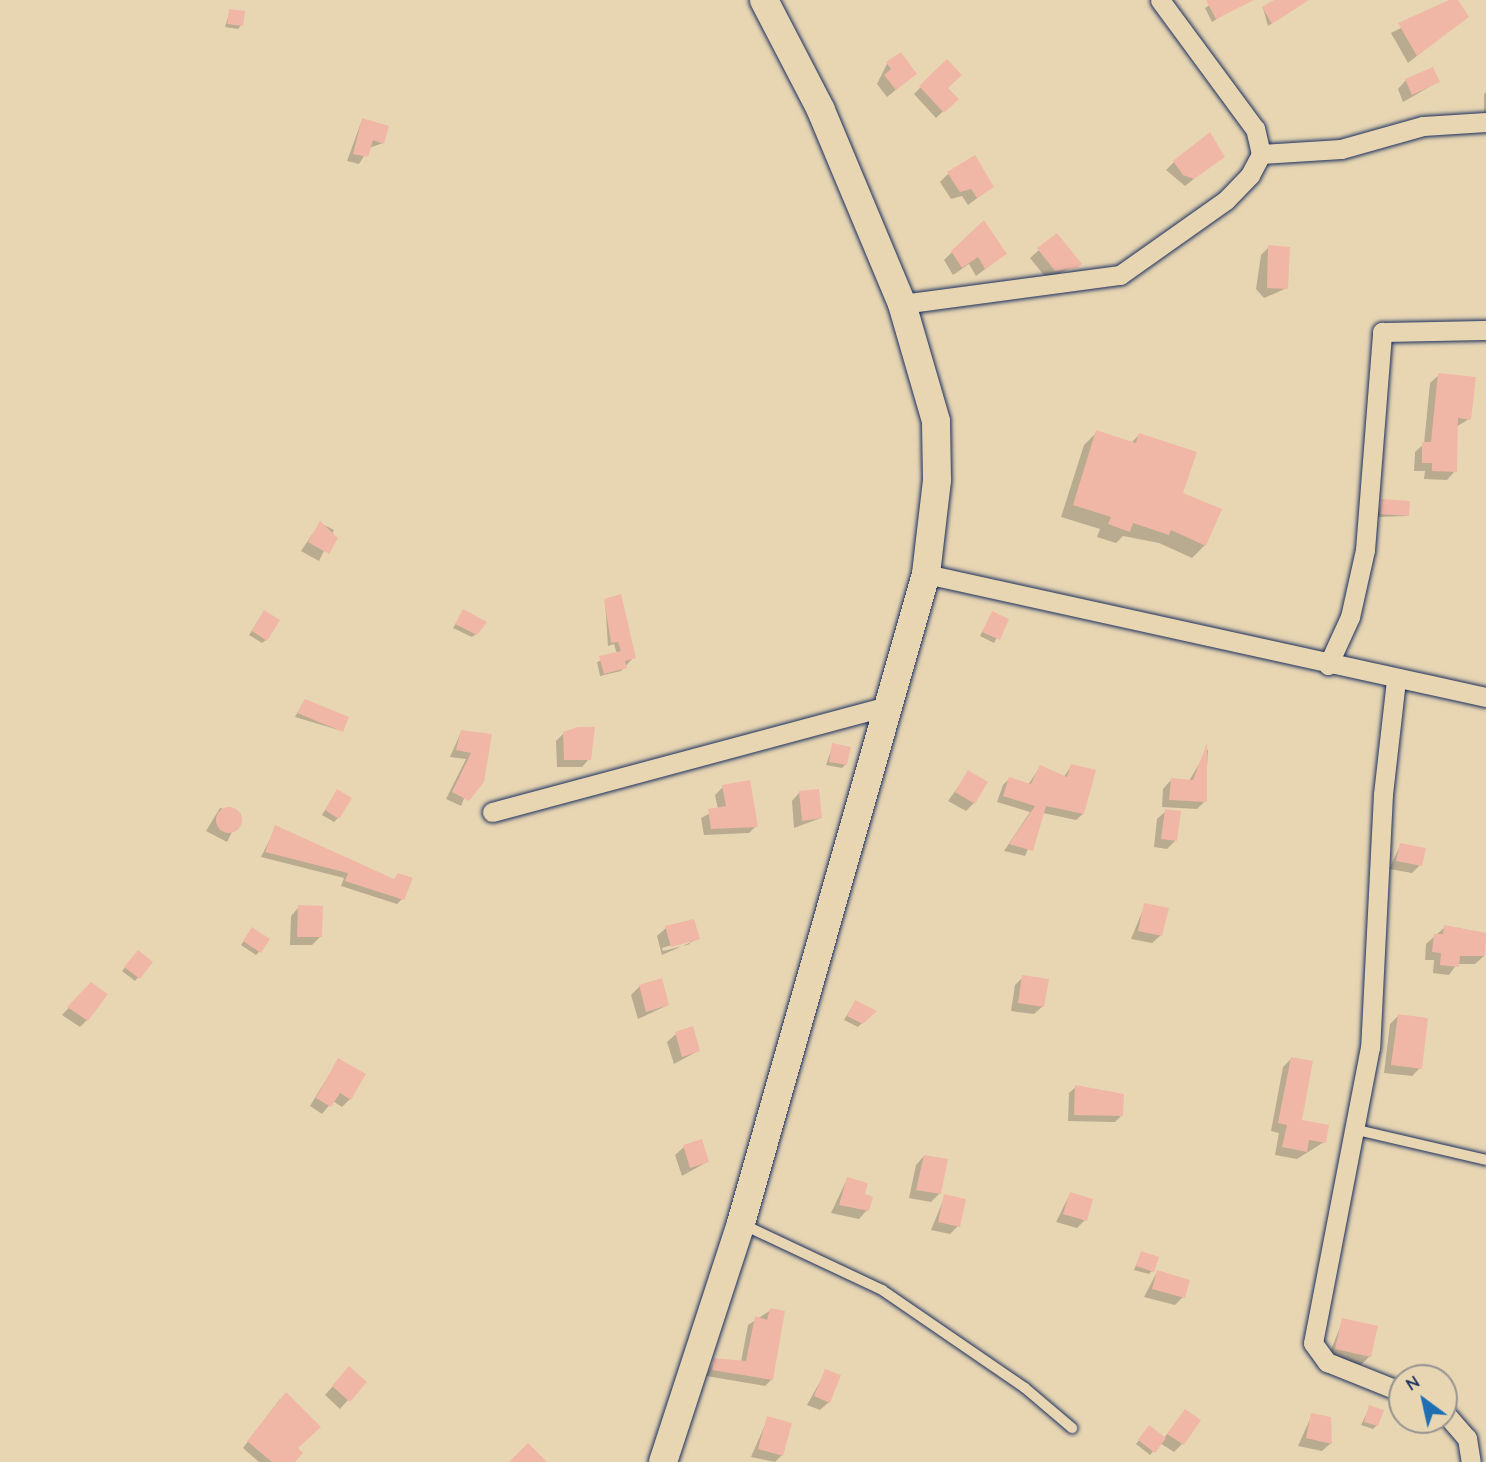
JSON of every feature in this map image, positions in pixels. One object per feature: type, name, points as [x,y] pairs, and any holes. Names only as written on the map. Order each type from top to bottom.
[{"type":"street","points":[[663,1462],[741,1223],[926,574],[937,480],[936,421],[902,304],[821,110],[764,0]]},
{"type":"street","points":[[1160,0],[1255,129],[1261,154]]},
{"type":"street","points":[[902,304],[1120,275],[1226,200],[1261,154],[1341,149],[1423,126],[1486,122]]},
{"type":"street","points":[[1328,664],[1350,617],[1365,550],[1382,332],[1486,330]]},
{"type":"street","points":[[926,574],[1396,680],[1486,697]]},
{"type":"street","points":[[1388,1386],[1327,1362],[1313,1343],[1352,1129],[1370,1047],[1383,794],[1396,680]]},
{"type":"street","points":[[492,812],[888,706]]},
{"type":"street","points":[[1458,1428],[1467,1438],[1471,1462]]},
{"type":"lane","points":[[1352,1129],[1486,1160]]},
{"type":"lane","points":[[741,1223],[882,1290],[1025,1388],[1072,1428]]},
{"type":"building","points":[[1206,0],[1254,0],[1216,19]]},
{"type":"building","points":[[1274,0],[1309,0],[1272,24],[1262,7]]},
{"type":"building","points":[[1449,0],[1458,0],[1469,17],[1417,56],[1398,23]]},
{"type":"building","points":[[229,9],[245,11],[243,26],[227,24]]},
{"type":"building","points":[[901,52],[917,74],[896,90],[884,75],[891,69],[886,62]]},
{"type":"building","points":[[947,59],[962,75],[948,88],[959,99],[944,113],[919,86]]},
{"type":"building","points":[[1433,67],[1440,82],[1412,95],[1405,79]]},
{"type":"building","points":[[362,118],[389,126],[384,144],[373,140],[368,157],[353,154]]},
{"type":"building","points":[[1210,132],[1225,157],[1194,179],[1183,175],[1173,161]]},
{"type":"building","points":[[975,155],[994,187],[977,198],[971,189],[960,192],[947,172]]},
{"type":"building","points":[[984,220],[1007,254],[985,269],[978,257],[962,268],[951,251]]},
{"type":"building","points":[[1057,233],[1082,264],[1077,268],[1055,271],[1037,248]]},
{"type":"building","points":[[1268,245],[1290,247],[1288,289],[1267,288]]},
{"type":"building","points":[[1438,373],[1476,377],[1471,420],[1458,418],[1457,472],[1432,471],[1432,463],[1422,463],[1422,442],[1431,442]]},
{"type":"building","points":[[1096,430],[1136,443],[1139,433],[1197,452],[1183,493],[1222,509],[1206,546],[1171,530],[1169,535],[1133,523],[1130,532],[1108,524],[1111,517],[1073,505]]},
{"type":"building","points":[[1381,499],[1410,501],[1409,516],[1380,514]]},
{"type":"building","points":[[320,521],[338,538],[329,554],[308,542]]},
{"type":"building","points":[[621,594],[636,658],[625,661],[627,668],[604,674],[599,656],[621,651],[618,642],[611,643],[604,599]]},
{"type":"building","points":[[463,609],[487,622],[477,635],[455,624]]},
{"type":"building","points":[[264,610],[280,620],[267,641],[252,631]]},
{"type":"building","points":[[992,611],[1009,619],[1000,640],[982,632]]},
{"type":"building","points":[[305,699],[349,717],[343,732],[297,713]]},
{"type":"building","points":[[578,727],[595,727],[591,760],[564,760],[563,732]]},
{"type":"building","points":[[461,730],[492,734],[484,782],[469,801],[452,792],[471,753],[456,750]]},
{"type":"building","points":[[832,743],[851,747],[847,765],[829,762]]},
{"type":"building","points":[[1207,743],[1207,802],[1169,800],[1171,778],[1193,780]]},
{"type":"building","points":[[1071,764],[1096,770],[1084,814],[1046,806],[1033,851],[1009,844],[1035,806],[1003,796],[1009,777],[1031,784],[1040,765],[1067,777]]},
{"type":"building","points":[[968,770],[988,782],[975,804],[955,792]]},
{"type":"building","points":[[750,780],[758,827],[711,829],[708,809],[726,806],[722,785]]},
{"type":"building","points":[[337,789],[352,798],[339,819],[325,810]]},
{"type":"building","points":[[819,789],[822,818],[802,821],[799,791]]},
{"type":"building","points":[[229,807],[238,811],[242,820],[238,829],[229,833],[220,829],[216,820],[220,811]]},
{"type":"building","points":[[1165,809],[1181,811],[1177,841],[1161,839]]},
{"type":"building","points":[[275,825],[394,879],[398,873],[413,878],[404,900],[345,881],[348,873],[265,852]]},
{"type":"building","points":[[1400,843],[1426,848],[1422,866],[1396,861]]},
{"type":"building","points":[[1144,903],[1169,908],[1162,936],[1138,931]]},
{"type":"building","points":[[298,905],[323,906],[322,937],[297,937]]},
{"type":"building","points":[[694,919],[700,939],[671,947],[665,926]]},
{"type":"building","points":[[1444,925],[1486,933],[1485,956],[1460,956],[1459,967],[1440,965],[1441,953],[1432,952],[1434,934],[1443,934]]},
{"type":"building","points":[[252,927],[270,939],[261,953],[243,941]]},
{"type":"building","points":[[138,950],[153,962],[140,979],[124,967]]},
{"type":"building","points":[[1022,975],[1049,979],[1044,1007],[1018,1003]]},
{"type":"building","points":[[662,978],[669,1005],[646,1012],[639,985]]},
{"type":"building","points":[[91,982],[108,994],[88,1021],[67,1007]]},
{"type":"building","points":[[855,1000],[877,1011],[863,1024],[847,1016]]},
{"type":"building","points":[[1398,1014],[1428,1018],[1422,1069],[1391,1065]]},
{"type":"building","points":[[693,1026],[700,1051],[682,1057],[675,1032]]},
{"type":"building","points":[[1291,1057],[1313,1061],[1302,1120],[1329,1125],[1326,1143],[1309,1140],[1307,1152],[1282,1147],[1287,1125],[1278,1123]]},
{"type":"building","points":[[338,1058],[366,1074],[351,1100],[340,1093],[331,1107],[316,1098]]},
{"type":"building","points":[[1075,1085],[1124,1094],[1123,1116],[1074,1115]]},
{"type":"building","points":[[702,1139],[709,1162],[690,1168],[683,1145]]},
{"type":"building","points":[[924,1155],[948,1159],[941,1194],[916,1190]]},
{"type":"building","points":[[847,1177],[868,1183],[865,1194],[873,1197],[869,1211],[839,1205]]},
{"type":"building","points":[[1070,1192],[1093,1199],[1087,1221],[1063,1214]]},
{"type":"building","points":[[944,1194],[966,1199],[960,1227],[938,1222]]},
{"type":"building","points":[[1141,1251],[1159,1257],[1154,1272],[1136,1266]]},
{"type":"building","points":[[1157,1270],[1190,1280],[1185,1298],[1152,1289]]},
{"type":"building","points":[[770,1308],[785,1311],[773,1380],[712,1370],[714,1358],[746,1361],[755,1316],[767,1320]]},
{"type":"building","points":[[1342,1318],[1378,1326],[1371,1357],[1335,1349]]},
{"type":"building","points":[[349,1366],[367,1382],[350,1402],[332,1386]]},
{"type":"building","points":[[825,1369],[841,1375],[830,1403],[814,1396]]},
{"type":"building","points":[[286,1392],[321,1427],[298,1448],[303,1453],[295,1462],[272,1462],[247,1441]]},
{"type":"building","points":[[1369,1405],[1384,1410],[1378,1426],[1364,1422]]},
{"type":"building","points":[[1185,1409],[1201,1420],[1184,1445],[1167,1434]]},
{"type":"building","points":[[1311,1413],[1331,1417],[1332,1444],[1306,1438]]},
{"type":"building","points":[[767,1416],[792,1423],[783,1456],[758,1449]]},
{"type":"building","points":[[1149,1425],[1166,1438],[1155,1453],[1138,1440]]},
{"type":"building","points":[[528,1443],[547,1462],[509,1462]]}]
